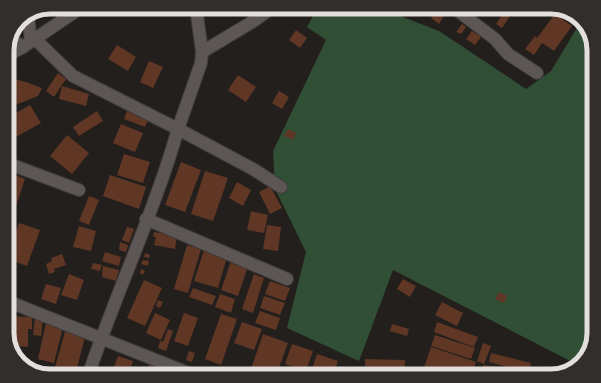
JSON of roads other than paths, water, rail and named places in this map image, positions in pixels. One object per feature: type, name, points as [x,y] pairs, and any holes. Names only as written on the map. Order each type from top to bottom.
[{"type":"street","points":[[14,52],[72,14]]},
{"type":"street","points":[[90,369],[101,337],[169,162],[178,129],[201,63],[202,52],[197,14]]},
{"type":"street","points":[[202,52],[263,14]]},
{"type":"street","points":[[462,14],[495,39],[508,54],[537,73]]},
{"type":"street","points":[[28,21],[30,42]]},
{"type":"street","points":[[15,40],[30,42],[73,76],[253,169],[281,187]]},
{"type":"street","points":[[14,166],[79,190]]},
{"type":"street","points":[[146,219],[287,279]]},
{"type":"street","points":[[14,304],[179,369]]}]
